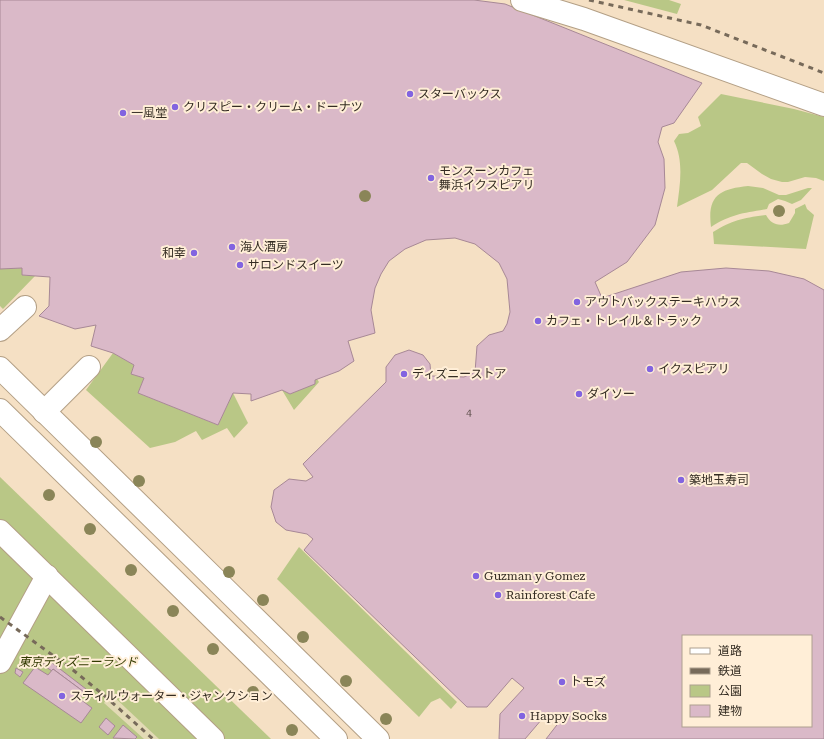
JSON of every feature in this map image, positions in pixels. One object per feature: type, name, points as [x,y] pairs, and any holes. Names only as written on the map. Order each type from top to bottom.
[{"type":"street","points":[[522,0],[584,19],[824,105]]},
{"type":"street","points":[[0,330],[25,307]]},
{"type":"street","points":[[44,412],[89,367]]},
{"type":"street","points":[[0,368],[378,739]]},
{"type":"street","points":[[0,410],[336,739]]},
{"type":"street","points":[[0,531],[213,739]]},
{"type":"street","points":[[0,662],[46,576]]},
{"type":"green space","points":[[624,0],[669,0],[681,4],[677,14]]},
{"type":"green space","points":[[721,94],[794,109],[824,117],[824,181],[816,178],[805,177],[788,182],[782,182],[771,179],[747,163],[741,163],[712,190],[677,207],[680,182],[680,165],[674,141],[679,134],[688,133],[701,126],[698,117]]},
{"type":"green space","points":[[748,186],[763,188],[779,195],[786,195],[812,188],[801,200],[792,204],[778,199],[769,204],[767,209],[731,217],[711,227],[711,208],[718,196],[730,189]]},
{"type":"green space","points":[[805,204],[807,209],[814,215],[806,249],[714,244],[713,232],[732,222],[766,215],[773,223],[781,225],[789,223],[795,213],[795,209]]},
{"type":"green space","points":[[0,258],[22,268],[22,275],[35,276],[3,309],[0,306]]},
{"type":"green space","points":[[113,353],[134,365],[131,374],[144,378],[138,393],[218,425],[233,393],[248,423],[234,438],[227,428],[202,440],[196,431],[175,442],[150,448],[86,390]]},
{"type":"green space","points":[[317,379],[319,382],[294,410],[282,390],[290,394],[314,384],[315,380]]},
{"type":"green space","name":"東京ディズニーランド","points":[[0,477],[271,739],[0,739]]},
{"type":"green space","points":[[299,547],[457,702],[451,709],[440,698],[431,702],[419,717],[277,579]]},
{"type":"sand","points":[[111,694],[159,739],[144,739],[104,703]]},
{"type":"building","name":"イクスピアリ","points":[[0,0],[474,0],[505,4],[702,83],[674,123],[662,127],[658,142],[664,159],[665,188],[655,225],[627,262],[595,282],[602,298],[681,272],[726,268],[769,271],[804,279],[824,290],[824,739],[546,739],[560,721],[548,712],[525,739],[499,739],[500,714],[524,688],[512,678],[487,707],[467,707],[304,550],[313,539],[307,534],[286,530],[276,522],[271,507],[274,490],[289,479],[306,481],[313,477],[303,464],[386,382],[386,367],[395,355],[409,350],[423,355],[430,364],[431,376],[464,377],[475,372],[477,346],[489,335],[503,331],[507,324],[510,312],[507,279],[499,263],[475,244],[455,238],[426,240],[405,249],[389,261],[375,288],[371,310],[375,333],[348,341],[354,361],[339,371],[315,380],[315,384],[290,394],[282,390],[251,401],[251,394],[233,393],[218,425],[138,393],[144,378],[131,374],[134,365],[113,353],[91,346],[96,325],[75,329],[39,316],[49,306],[50,277],[22,275],[22,268],[0,269]]},
{"type":"building","points":[[47,659],[86,689],[84,692],[53,669],[52,671],[43,665]]},
{"type":"building","name":"スティルウォーター・ジャンクション","points":[[35,667],[48,675],[53,669],[84,692],[80,699],[92,708],[81,723],[23,683]]},
{"type":"building","points":[[16,668],[23,672],[20,677],[15,673]]},
{"type":"building","points":[[106,718],[115,726],[108,735],[99,727]]},
{"type":"building","points":[[123,725],[137,737],[135,739],[113,738]]},
{"type":"railway","points":[[589,0],[701,25],[824,73]]},
{"type":"railway","points":[[0,617],[73,670],[153,739]]},
{"type":"place","name":"スターバックス","points":[[410,94]]},
{"type":"place","name":"クリスピー・クリーム・ドーナツ","points":[[175,107]]},
{"type":"place","name":"一風堂","points":[[123,113]]},
{"type":"place","name":"モンスーンカフェ 舞浜イクスピアリ","points":[[431,178]]},
{"type":"place","name":"海人酒房","points":[[232,247]]},
{"type":"place","name":"和幸","points":[[194,253]]},
{"type":"place","name":"サロンドスイーツ","points":[[240,265]]},
{"type":"place","name":"アウトバックステーキハウス","points":[[577,302]]},
{"type":"place","name":"カフェ・トレイル＆トラック","points":[[538,321]]},
{"type":"place","name":"イクスピアリ","points":[[650,369]]},
{"type":"place","name":"ディズニーストア","points":[[404,374]]},
{"type":"place","name":"ダイソー","points":[[579,394]]},
{"type":"place","name":"築地玉寿司","points":[[681,480]]},
{"type":"place","name":"Guzman y Gomez","points":[[476,576]]},
{"type":"place","name":"Rainforest Cafe","points":[[498,595]]},
{"type":"place","name":"トモズ","points":[[562,682]]},
{"type":"place","name":"スティルウォーター・ジャンクション","points":[[62,696]]},
{"type":"place","name":"Happy Socks","points":[[522,716]]}]
